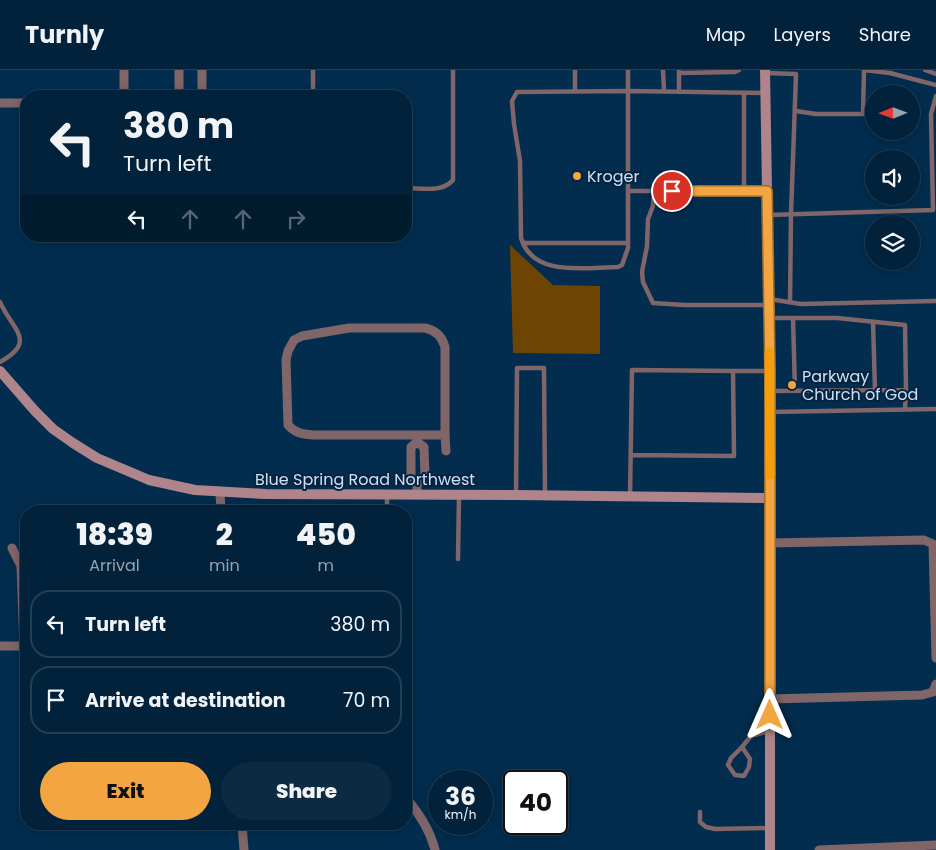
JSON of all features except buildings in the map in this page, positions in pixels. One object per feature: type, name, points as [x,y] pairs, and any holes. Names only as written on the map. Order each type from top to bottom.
[{"type":"street","points":[[124,70],[124,90]]},
{"type":"street","points":[[179,70],[179,90]]},
{"type":"street","points":[[202,70],[202,90]]},
{"type":"street","points":[[764,71],[766,93],[770,371],[770,850]]},
{"type":"street","points":[[2,101],[20,102]]},
{"type":"street","points":[[445,435],[417,438],[298,434],[288,425],[286,360],[294,340],[302,336],[349,328],[432,329],[443,341],[445,347],[446,451]]},
{"type":"street","name":"Blue Spring Road Northwest","points":[[0,371],[53,429],[97,458],[149,480],[195,490],[220,493],[387,494],[417,489],[459,494],[770,498]]},
{"type":"street","points":[[417,438],[424,447],[424,477],[417,489]]},
{"type":"street","points":[[417,438],[412,447],[411,476],[417,489]]},
{"type":"street","points":[[220,493],[221,505]]},
{"type":"street","points":[[770,543],[924,540],[933,544],[936,658]]},
{"type":"street","points":[[12,548],[20,564]]},
{"type":"street","points":[[0,646],[20,646]]},
{"type":"street","points":[[770,699],[922,695],[933,692],[936,684]]},
{"type":"street","points":[[412,805],[426,826],[435,850]]},
{"type":"street","points":[[242,830],[244,850]]},
{"type":"street","points":[[819,850],[936,845]]},
{"type":"lane","points":[[313,70],[314,90]]},
{"type":"lane","points":[[412,188],[442,188],[448,186],[453,180],[453,70]]},
{"type":"lane","points":[[574,70],[574,91]]},
{"type":"lane","points":[[628,70],[628,91],[628,243],[626,257],[622,265],[618,267],[560,267],[540,262],[530,255],[521,238],[520,161],[512,101],[517,92],[522,91],[574,91],[628,91],[664,91],[766,93]]},
{"type":"lane","points":[[663,70],[664,91]]},
{"type":"lane","points":[[679,92],[679,71],[735,72],[739,70]]},
{"type":"lane","points":[[796,112],[863,114],[864,70],[890,73],[936,85]]},
{"type":"lane","points":[[925,70],[936,74]]},
{"type":"lane","points":[[764,71],[796,72],[790,302]]},
{"type":"lane","points":[[744,92],[744,191]]},
{"type":"lane","points":[[768,215],[933,210],[931,114],[936,96]]},
{"type":"lane","points":[[628,191],[767,191]]},
{"type":"lane","points":[[654,191],[653,206],[648,219],[647,246],[642,272],[643,282],[653,303],[684,305],[769,302],[802,304],[936,301]]},
{"type":"lane","points":[[523,243],[628,243]]},
{"type":"lane","points":[[0,302],[16,328],[20,343],[17,351],[0,362]]},
{"type":"lane","points":[[769,318],[837,318],[905,326],[905,409]]},
{"type":"lane","points":[[793,318],[795,391]]},
{"type":"lane","points":[[873,322],[875,390]]},
{"type":"lane","points":[[516,494],[516,368],[544,368],[545,495]]},
{"type":"lane","points":[[630,496],[632,370],[770,371]]},
{"type":"lane","points":[[631,455],[734,456],[734,371]]},
{"type":"lane","points":[[769,392],[906,390]]},
{"type":"lane","points":[[769,412],[936,409]]},
{"type":"lane","points":[[387,494],[387,505]]},
{"type":"lane","points":[[458,559],[459,494]]},
{"type":"lane","points":[[742,747],[750,759],[749,768],[744,776],[735,775],[728,765],[731,758],[752,736],[770,731]]},
{"type":"lane","points":[[700,812],[700,822],[706,827],[715,829],[770,828]]},
{"type":"shaded area","points":[[510,245],[553,285],[600,286],[600,354],[513,353]]},
{"type":"slow traffic","points":[[769,352],[770,475]]},
{"type":"place","name":"Kroger","points":[[577,176]]},
{"type":"place","name":"Parkway Church of God","points":[[792,385]]},
{"type":"route","points":[[672,191],[767,191],[770,371],[770,715]]}]
